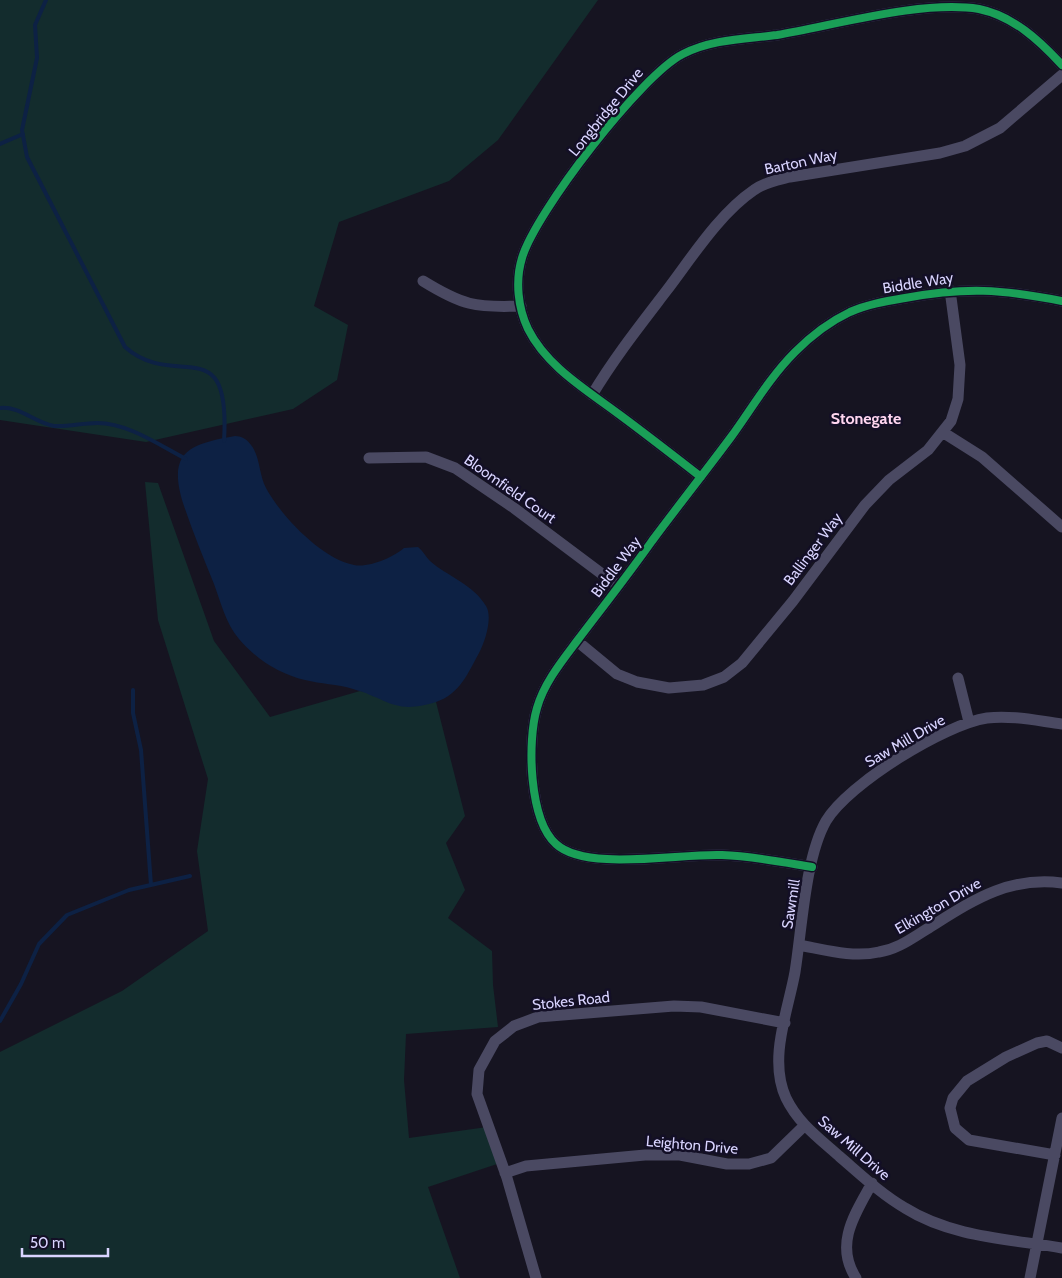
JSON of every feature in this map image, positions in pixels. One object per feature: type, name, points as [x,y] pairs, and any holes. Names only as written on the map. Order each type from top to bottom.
[{"type":"street","points":[[991,12],[993,0]]},
{"type":"street","name":"Longbridge Drive","points":[[701,477],[559,368],[542,349],[527,327],[521,306],[518,286],[519,272],[533,233],[558,195],[642,87],[670,62],[683,54],[712,44],[777,35],[875,15],[944,7],[978,8],[991,12],[1021,27],[1062,65]]},
{"type":"street","name":"Barton Way","points":[[592,395],[608,369],[704,241],[737,205],[756,189],[767,183],[790,177],[940,153],[965,146],[1000,128],[1062,75]]},
{"type":"street","points":[[424,281],[450,298],[466,304],[492,307],[521,306]]},
{"type":"street","name":"Biddle Way","points":[[812,867],[725,855],[590,858],[577,856],[554,843],[546,832],[541,820],[535,793],[532,752],[537,707],[551,678],[618,586],[701,477],[770,381],[806,342],[839,318],[865,306],[950,290],[997,291],[1062,301]]},
{"type":"street","name":"Ballinger Way","points":[[578,641],[617,674],[647,684],[681,688],[703,684],[724,676],[750,655],[850,523],[881,488],[928,450],[944,433],[956,410],[960,388],[959,354],[950,290]]},
{"type":"street","points":[[944,433],[982,457],[1062,527]]},
{"type":"street","name":"Bloomfield Court","points":[[369,458],[426,457],[455,468],[508,503],[618,586]]},
{"type":"street","points":[[958,678],[969,722]]},
{"type":"street","name":"Saw Mill Drive","points":[[812,867],[826,821],[846,797],[895,762],[969,722],[1002,718],[1062,724]]},
{"type":"street","name":"Sawmill","points":[[799,945],[812,867]]},
{"type":"street","name":"Elkington Drive","points":[[799,945],[848,954],[881,952],[904,944],[956,911],[1004,886],[1032,881],[1062,883]]},
{"type":"street","name":"Saw Mill Drive","points":[[799,945],[780,1050],[780,1081],[792,1108],[805,1125],[872,1183],[906,1209],[935,1223],[967,1233],[1062,1248]]},
{"type":"street","name":"Stokes Road","points":[[536,1278],[505,1173],[476,1087],[479,1070],[488,1051],[503,1033],[514,1026],[532,1019],[551,1015],[688,1006],[785,1024]]},
{"type":"street","points":[[1055,1156],[969,1140],[955,1128],[950,1108],[953,1098],[967,1081],[1006,1057],[1037,1043],[1047,1041],[1062,1048]]},
{"type":"street","points":[[1030,1278],[1062,1118]]},
{"type":"street","name":"Leighton Drive","points":[[505,1173],[526,1166],[645,1154],[680,1156],[727,1164],[750,1164],[771,1158],[805,1125]]},
{"type":"street","points":[[851,1277],[847,1259],[846,1238],[848,1228],[872,1183]]},
{"type":"green space","points":[[0,0],[598,0],[498,140],[449,181],[339,222],[314,306],[348,325],[337,380],[293,409],[146,442],[0,420]]},
{"type":"green space","points":[[145,482],[158,483],[214,641],[270,717],[360,691],[436,702],[465,816],[446,843],[465,890],[448,918],[492,951],[493,985],[498,1027],[406,1034],[404,1080],[409,1138],[487,1127],[500,1163],[428,1187],[460,1278],[0,1278],[0,1052],[122,991],[208,931],[197,851],[208,779],[158,620]]},
{"type":"water","points":[[235,436],[242,437],[254,449],[266,488],[282,511],[304,535],[329,554],[342,561],[360,566],[381,561],[404,548],[418,547],[430,561],[467,586],[481,599],[486,606],[489,616],[486,636],[467,675],[451,694],[436,702],[422,706],[410,707],[392,704],[353,689],[305,680],[286,674],[260,659],[239,639],[224,613],[190,523],[179,486],[178,472],[181,461],[186,453],[195,447]]},
{"type":"waterway","points":[[46,0],[35,25],[37,58],[22,130],[27,157],[125,347],[144,359],[163,365],[196,368],[209,373],[219,385],[224,406],[224,441]]},
{"type":"waterway","points":[[0,144],[23,134]]},
{"type":"waterway","points":[[0,408],[21,412],[40,422],[54,426],[97,423],[120,427],[143,436],[186,459]]},
{"type":"waterway","points":[[133,690],[133,713],[141,750],[151,885]]},
{"type":"waterway","points":[[0,1021],[21,984],[39,944],[67,915],[129,890],[190,876]]},
{"type":"cycle path","points":[[701,477],[581,387],[557,366],[536,343],[528,329],[522,312],[518,285],[520,267],[531,237],[568,179],[617,116],[642,88],[665,67],[683,54],[694,49],[717,42],[777,35],[878,15],[931,8],[956,7],[979,9],[1003,17],[1035,38],[1062,65]]},
{"type":"cycle path","points":[[812,867],[756,858],[722,855],[611,859],[589,857],[570,852],[556,844],[547,833],[535,799],[531,759],[534,722],[540,699],[560,664],[731,437],[769,382],[795,352],[821,329],[850,312],[864,307],[927,294],[984,291],[1021,294],[1062,301]]},
{"type":"district","name":"Stonegate","points":[[866,418]]}]
